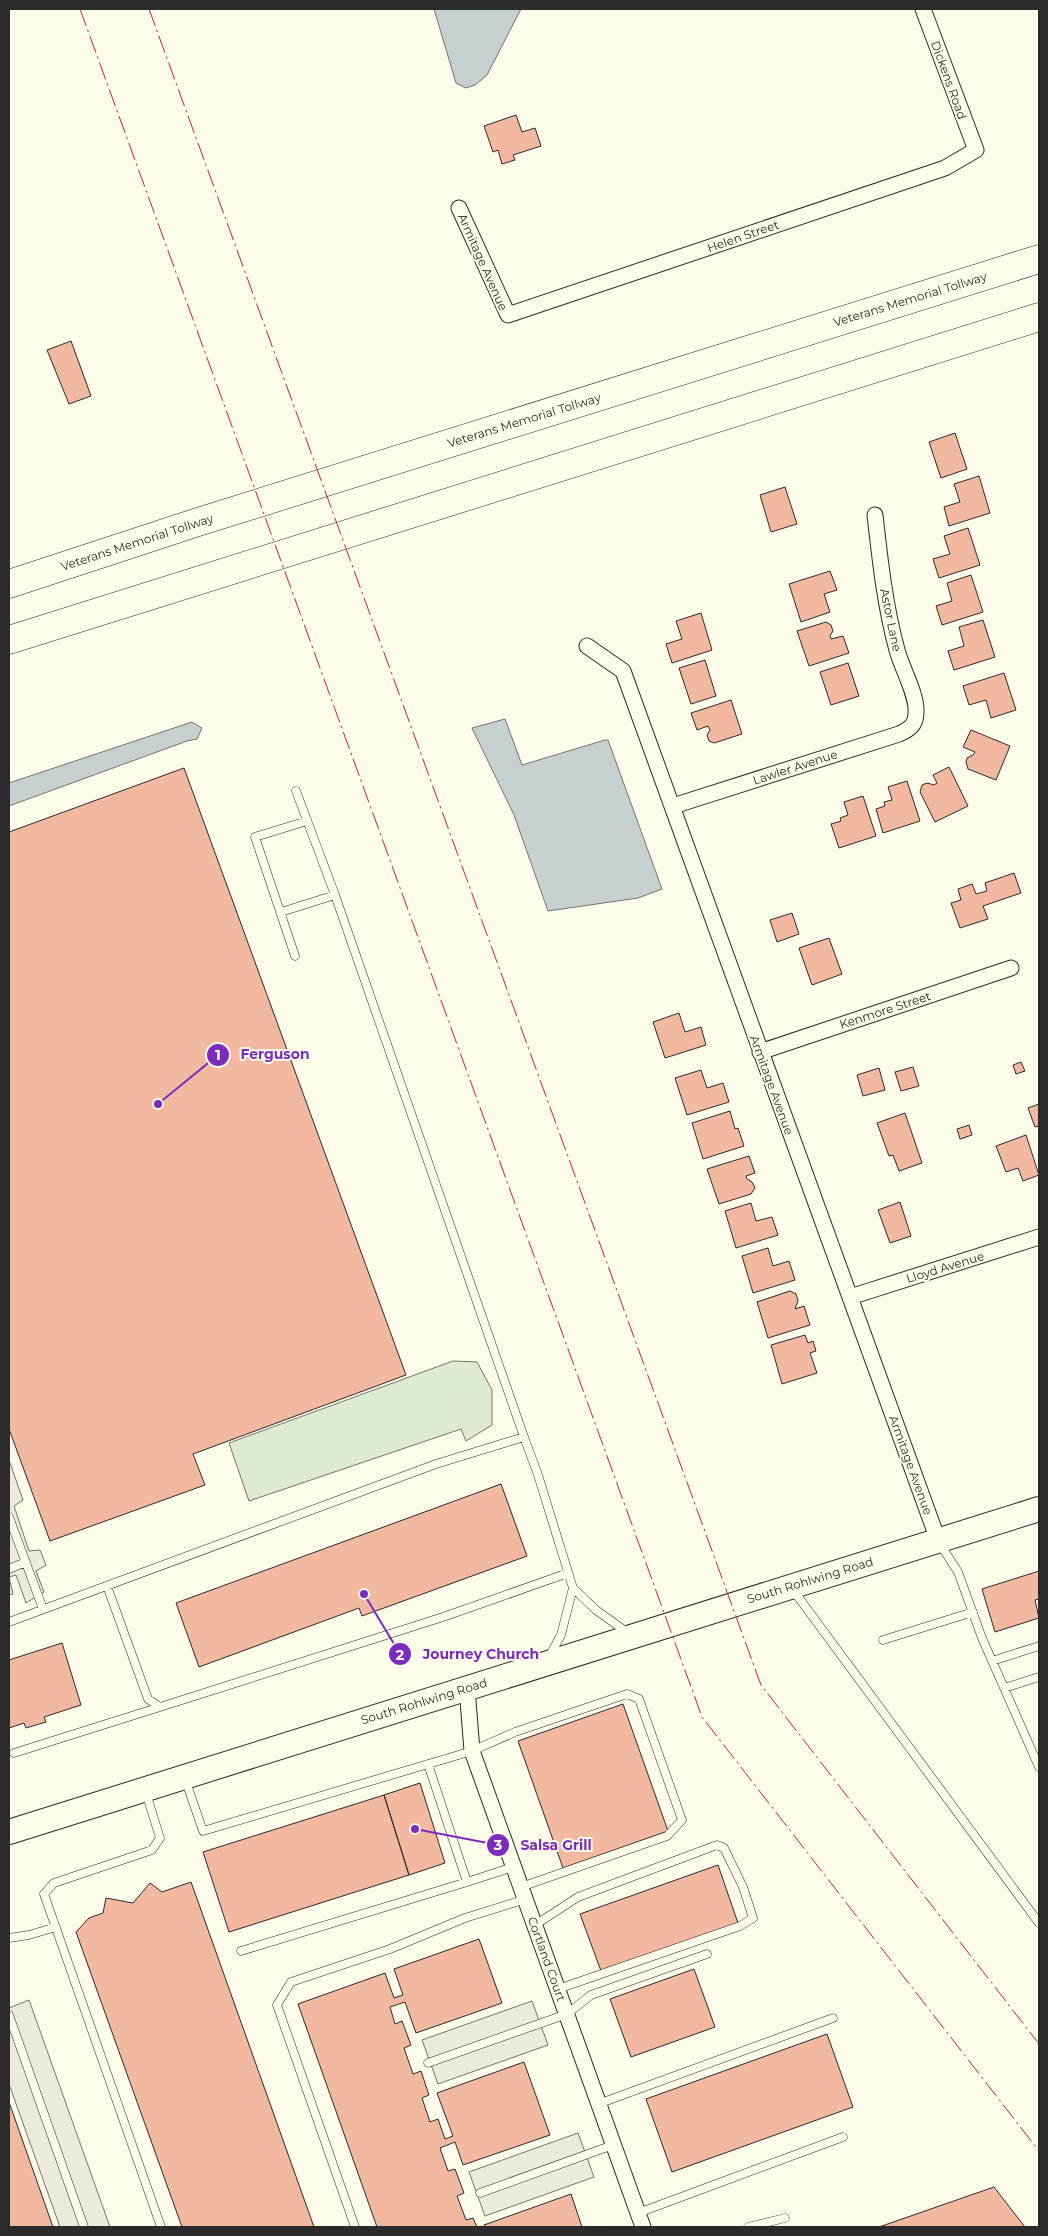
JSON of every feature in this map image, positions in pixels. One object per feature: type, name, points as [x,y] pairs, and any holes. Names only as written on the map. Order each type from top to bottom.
[{"type":"highway","name":"Veterans Memorial Tollway","points":[[9,584],[229,512],[1039,259]]},
{"type":"highway","points":[[9,640],[1039,317]]},
{"type":"highway","points":[[9,652],[162,592]]},
{"type":"main road","name":"South Rohlwing Road","points":[[9,1832],[1039,1509]]},
{"type":"street","name":"Dickens Road","points":[[923,9],[976,150]]},
{"type":"street","name":"Helen Street","points":[[508,315],[945,168],[976,150]]},
{"type":"street","name":"Armitage Avenue","points":[[459,208],[508,315]]},
{"type":"street","name":"Astor Lane","points":[[875,514],[887,608],[897,651],[915,701],[914,724]]},
{"type":"street","name":"Armitage Avenue","points":[[587,646],[624,671],[760,1052],[938,1540]]},
{"type":"street","name":"Lawler Avenue","points":[[673,806],[899,734],[908,730],[914,724]]},
{"type":"street","name":"Kenmore Street","points":[[760,1052],[1011,968]]},
{"type":"street","name":"Lloyd Avenue","points":[[850,1297],[1039,1238]]},
{"type":"street","name":"Cortland Court","points":[[467,1688],[472,1751],[640,2220]]},
{"type":"lane","points":[[296,791],[335,895],[538,1475],[573,1588],[596,1610],[632,1636]]},
{"type":"lane","points":[[295,956],[256,836],[307,821]]},
{"type":"lane","points":[[281,912],[335,895]]},
{"type":"lane","points":[[9,1622],[436,1464],[524,1438]]},
{"type":"lane","points":[[9,1517],[43,1609]]},
{"type":"lane","points":[[938,1540],[958,1572],[992,1660],[1039,1767]]},
{"type":"lane","points":[[9,1569],[26,1562]]},
{"type":"lane","points":[[14,1753],[443,1617],[568,1573]]},
{"type":"lane","points":[[107,1586],[148,1699],[160,1708]]},
{"type":"lane","points":[[791,1586],[1039,1923]]},
{"type":"lane","points":[[546,1663],[561,1635],[573,1588]]},
{"type":"lane","points":[[883,1640],[973,1612]]},
{"type":"lane","points":[[992,1660],[1039,1646]]},
{"type":"lane","points":[[1004,1688],[1039,1677]]},
{"type":"lane","points":[[184,1776],[203,1831],[472,1751],[514,1732],[628,1694],[639,1699],[682,1820],[667,1836],[390,1949],[290,1982],[277,2005],[355,2227]]},
{"type":"lane","points":[[428,1764],[467,1882]]},
{"type":"lane","points":[[145,1789],[160,1838],[152,1850],[54,1883],[44,1894],[161,2227]]},
{"type":"lane","points":[[535,1925],[578,1897],[717,1845],[724,1848],[743,1886],[753,1918],[740,1926],[558,1989]]},
{"type":"lane","points":[[240,1952],[513,1867]]},
{"type":"lane","points":[[9,1938],[56,1927]]},
{"type":"lane","points":[[428,2063],[567,2014],[591,1995],[707,1954]]},
{"type":"lane","points":[[9,2015],[84,2227]]},
{"type":"lane","points":[[598,2104],[832,2018]]},
{"type":"lane","points":[[640,2220],[843,2137]]},
{"type":"lane","points":[[480,2193],[613,2145]]},
{"type":"lane","points":[[748,2227],[785,2218]]},
{"type":"green space","points":[[453,1361],[477,1362],[492,1390],[492,1425],[466,1441],[461,1429],[249,1501],[229,1443]]},
{"type":"shaded area","points":[[434,9],[521,9],[487,75],[475,85],[466,88],[456,83]]},
{"type":"shaded area","points":[[505,719],[522,765],[608,740],[662,889],[638,898],[548,911],[514,815],[472,728]]},
{"type":"shaded area","points":[[192,722],[202,728],[197,739],[9,806],[9,783]]},
{"type":"shaded area","points":[[9,1460],[23,1500],[14,1506],[29,1551],[40,1550],[46,1565],[36,1571],[44,1592],[26,1603],[16,1575],[9,1577]]},
{"type":"shaded area","points":[[9,1577],[13,1594],[9,1595]]},
{"type":"shaded area","points":[[29,2000],[110,2227],[60,2227],[9,2084],[9,2008]]},
{"type":"shaded area","points":[[532,2001],[548,2045],[438,2084],[422,2040]]},
{"type":"shaded area","points":[[578,2133],[594,2177],[485,2216],[469,2172]]},
{"type":"building","points":[[516,115],[522,132],[535,128],[541,146],[513,155],[515,160],[502,164],[498,150],[493,152],[484,126]]},
{"type":"building","points":[[71,341],[91,396],[69,404],[47,350]]},
{"type":"building","points":[[955,433],[967,469],[941,478],[929,442]]},
{"type":"building","points":[[979,476],[990,513],[949,526],[944,507],[960,502],[954,484]]},
{"type":"building","points":[[785,487],[797,524],[771,532],[760,495]]},
{"type":"building","points":[[968,528],[980,565],[939,578],[933,559],[950,554],[944,536]]},
{"type":"building","points":[[830,571],[837,590],[824,594],[830,612],[801,622],[789,584]]},
{"type":"building","points":[[971,575],[983,612],[942,625],[936,606],[952,601],[947,583]]},
{"type":"building","points":[[701,613],[712,650],[672,663],[666,644],[682,639],[676,621]]},
{"type":"building","points":[[983,620],[995,657],[954,670],[948,651],[964,646],[959,627]]},
{"type":"building","points":[[826,622],[831,625],[833,631],[830,636],[831,639],[843,636],[849,653],[809,666],[797,631]]},
{"type":"building","points":[[705,660],[716,696],[691,704],[679,668]]},
{"type":"building","points":[[848,663],[859,696],[831,705],[820,672]]},
{"type":"building","points":[[1004,673],[1016,710],[991,718],[986,700],[969,705],[963,686]]},
{"type":"building","points":[[731,700],[742,734],[714,743],[709,741],[707,735],[710,730],[708,726],[697,730],[691,713]]},
{"type":"building","points":[[971,730],[1010,746],[996,780],[968,769],[967,758],[975,752],[963,747]]},
{"type":"building","points":[[949,767],[968,806],[935,822],[920,792],[922,785],[927,783],[934,785],[937,783],[933,775]]},
{"type":"building","points":[[184,768],[406,1375],[193,1454],[205,1485],[50,1541],[9,1429],[9,832]]},
{"type":"building","points":[[907,781],[920,821],[883,833],[876,809],[885,806],[884,802],[892,800],[888,787]]},
{"type":"building","points":[[863,796],[876,836],[839,848],[831,824],[841,821],[840,818],[848,815],[844,802]]},
{"type":"building","points":[[1014,873],[1021,893],[983,906],[988,919],[960,928],[951,903],[961,900],[958,889],[972,884],[976,894],[987,891],[985,883]]},
{"type":"building","points":[[792,913],[799,934],[777,942],[770,920]]},
{"type":"building","points":[[829,938],[842,974],[812,985],[799,948]]},
{"type":"building","points":[[679,1013],[685,1032],[701,1027],[706,1045],[665,1058],[653,1022]]},
{"type":"building","points":[[1021,1062],[1025,1071],[1016,1074],[1013,1065]]},
{"type":"building","points":[[913,1067],[919,1086],[901,1091],[895,1072]]},
{"type":"building","points":[[879,1068],[885,1090],[863,1096],[857,1075]]},
{"type":"building","points":[[701,1070],[707,1088],[723,1083],[729,1102],[687,1115],[675,1078]]},
{"type":"building","points":[[1039,1104],[1039,1126],[1035,1127],[1028,1108]]},
{"type":"building","points":[[730,1111],[735,1129],[738,1128],[744,1146],[703,1159],[692,1123]]},
{"type":"building","points":[[905,1113],[922,1163],[899,1171],[893,1155],[889,1156],[877,1123]]},
{"type":"building","points":[[969,1125],[972,1135],[960,1139],[957,1129]]},
{"type":"building","points":[[1026,1135],[1039,1175],[1023,1181],[1018,1168],[1006,1172],[996,1146]]},
{"type":"building","points":[[749,1156],[755,1173],[746,1176],[755,1188],[751,1194],[719,1204],[707,1169]]},
{"type":"building","points":[[900,1202],[911,1236],[890,1243],[878,1210]]},
{"type":"building","points":[[751,1203],[756,1221],[772,1217],[778,1235],[736,1248],[725,1211]]},
{"type":"building","points":[[768,1248],[773,1266],[789,1261],[795,1280],[753,1293],[742,1256]]},
{"type":"building","points":[[790,1291],[796,1294],[798,1301],[795,1309],[804,1306],[810,1325],[768,1338],[757,1302]]},
{"type":"building","points":[[805,1335],[808,1343],[813,1341],[816,1351],[810,1353],[817,1373],[782,1384],[771,1345]]},
{"type":"building","points":[[501,1484],[527,1556],[362,1616],[359,1608],[199,1667],[176,1603]]},
{"type":"building","points":[[1039,1571],[1039,1599],[1035,1600],[1039,1618],[995,1632],[982,1589]]},
{"type":"building","points":[[62,1643],[81,1705],[44,1717],[46,1722],[26,1728],[24,1723],[9,1728],[9,1660]]},
{"type":"building","points":[[623,1704],[668,1831],[563,1868],[518,1741]]},
{"type":"building","points":[[420,1783],[445,1863],[409,1875],[384,1795]]},
{"type":"building","points":[[384,1795],[409,1875],[229,1932],[203,1852]]},
{"type":"building","points":[[718,1865],[738,1923],[601,1971],[580,1914]]},
{"type":"building","points":[[191,1882],[314,2227],[182,2227],[76,1932],[89,1918],[103,1913],[106,1898],[133,1903],[150,1883],[162,1892]]},
{"type":"building","points":[[479,1939],[502,2003],[416,2033],[405,2002],[390,2007],[395,2024],[402,2021],[411,2045],[404,2048],[413,2074],[421,2071],[429,2095],[422,2098],[430,2122],[438,2119],[445,2139],[453,2136],[437,2093],[524,2062],[550,2135],[463,2165],[455,2142],[440,2148],[448,2171],[455,2169],[464,2193],[457,2196],[466,2220],[473,2218],[477,2227],[377,2227],[298,2004],[385,1973],[394,1998],[403,1995],[394,1969]]},
{"type":"building","points":[[694,1969],[715,2027],[631,2057],[610,1999]]},
{"type":"building","points":[[827,2034],[853,2107],[672,2172],[646,2099]]},
{"type":"building","points":[[9,2102],[53,2227],[9,2227]]},
{"type":"building","points":[[994,2187],[1025,2227],[879,2227]]},
{"type":"building","points":[[571,2194],[582,2227],[485,2227],[484,2225]]},
{"type":"power","points":[[80,9],[702,1717],[1039,2151]]},
{"type":"power","points":[[149,9],[761,1685],[1039,2044]]},
{"type":"place","name":"Ferguson","points":[[158,1104]]},
{"type":"place","name":"Journey Church","points":[[364,1594]]},
{"type":"place","name":"Salsa Grill","points":[[415,1829]]}]
